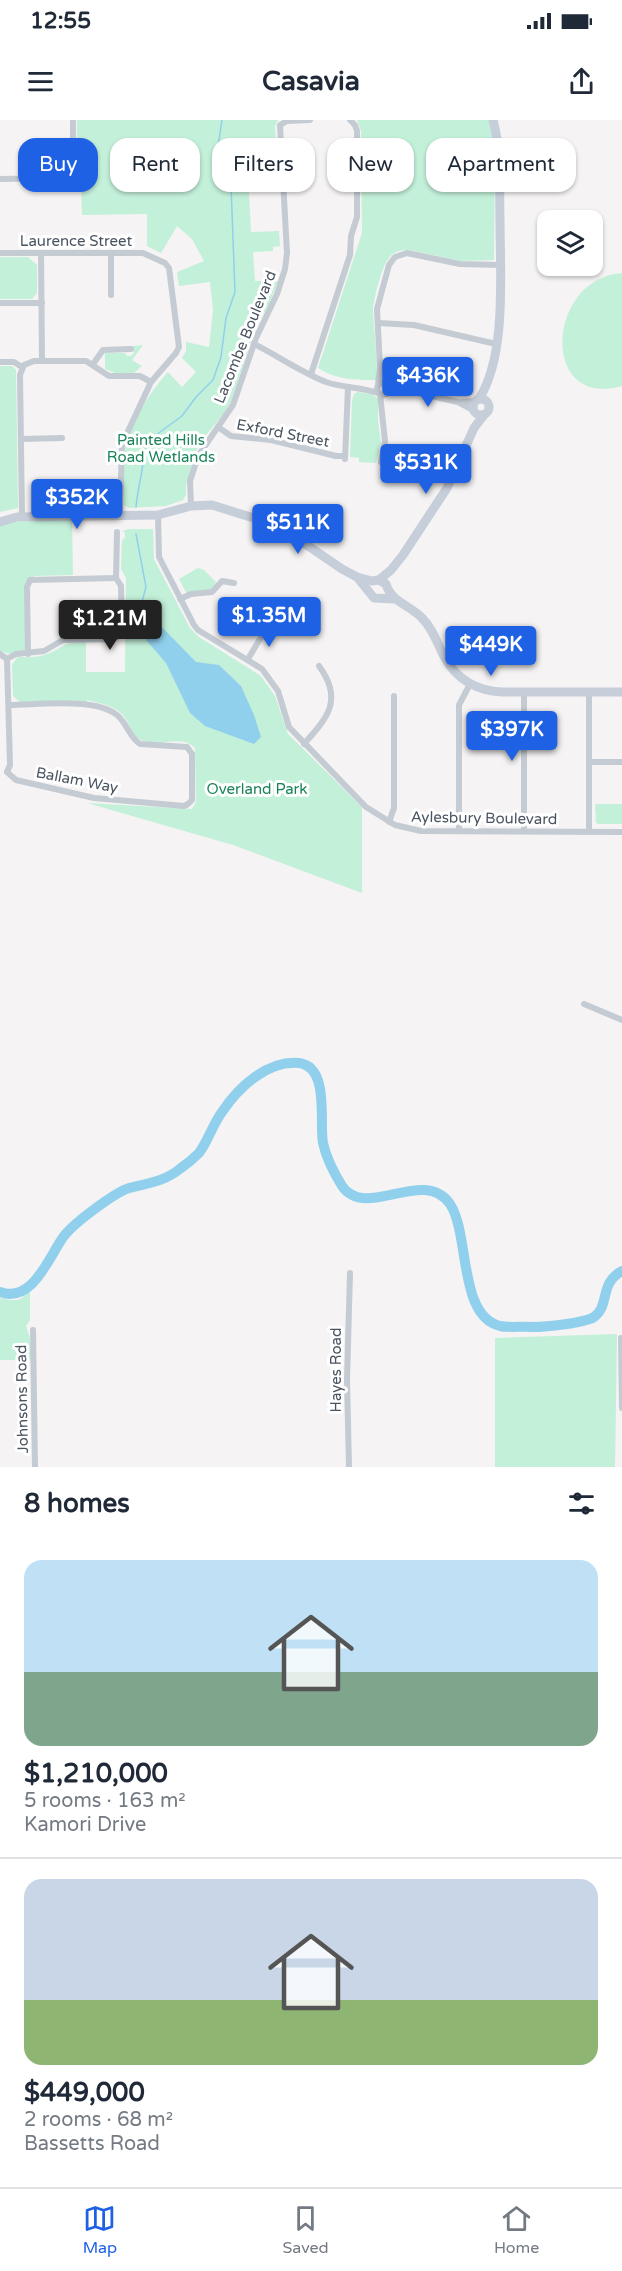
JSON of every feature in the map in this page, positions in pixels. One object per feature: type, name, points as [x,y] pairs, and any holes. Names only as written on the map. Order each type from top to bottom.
[{"type":"street","points":[[0,179],[69,178],[73,172],[73,120]]},
{"type":"street","name":"Lacombe Boulevard","points":[[191,506],[189,486],[198,456],[233,405],[254,344],[277,294],[286,263],[279,129],[284,122],[310,120]]},
{"type":"street","points":[[311,374],[350,255],[351,236],[357,217],[357,131],[350,120]]},
{"type":"street","points":[[379,587],[447,488],[474,428],[487,383],[496,344],[500,309],[500,155],[493,120]]},
{"type":"street","name":"Laurence Street","points":[[0,253],[147,253],[165,263],[169,268],[179,347],[151,382],[122,444],[120,516]]},
{"type":"street","points":[[41,253],[42,361]]},
{"type":"street","points":[[111,253],[111,295]]},
{"type":"street","points":[[381,462],[385,441],[378,303],[389,265],[398,255],[412,254],[460,264],[501,265]]},
{"type":"street","points":[[0,303],[42,303]]},
{"type":"street","points":[[378,323],[414,325],[496,344]]},
{"type":"street","points":[[254,344],[327,382],[348,387],[402,390],[479,407]]},
{"type":"street","points":[[93,364],[103,350],[131,349]]},
{"type":"street","points":[[22,517],[20,375],[22,367],[29,362],[82,361],[93,364],[109,376],[140,376],[151,382]]},
{"type":"street","points":[[0,362],[14,362],[22,367]]},
{"type":"street","name":"Exford Street","points":[[218,426],[231,436],[271,440],[345,458],[348,387]]},
{"type":"street","points":[[21,439],[62,438]]},
{"type":"street","points":[[0,522],[22,517],[158,515],[191,506],[222,507],[279,526],[357,577],[379,587],[423,619],[433,632],[449,664],[470,684],[495,692],[622,692]]},
{"type":"street","name":"Aylesbury Boulevard","points":[[158,515],[159,557],[198,630],[262,669],[274,684],[289,727],[366,807],[389,822],[411,830],[622,832]]},
{"type":"street","points":[[7,659],[16,654],[44,651],[63,640],[112,639],[120,636],[122,628],[121,586],[116,578],[117,532]]},
{"type":"street","points":[[28,654],[27,587],[30,580],[116,578]]},
{"type":"street","points":[[180,599],[191,594],[212,592],[222,581],[234,584]]},
{"type":"street","points":[[248,659],[269,624]]},
{"type":"street","points":[[0,654],[7,659]]},
{"type":"street","points":[[0,776],[7,772],[10,765],[7,659]]},
{"type":"street","points":[[304,744],[323,723],[330,706],[329,683],[319,666]]},
{"type":"street","points":[[459,831],[459,705],[470,684]]},
{"type":"street","points":[[524,692],[524,831]]},
{"type":"street","points":[[589,692],[589,831]]},
{"type":"street","points":[[389,822],[394,808],[394,696]]},
{"type":"street","name":"Ballam Way","points":[[7,772],[16,780],[94,798],[181,806],[188,804],[192,796],[192,754],[187,747],[140,744],[131,736],[115,713],[92,705],[9,705]]},
{"type":"street","points":[[589,762],[622,762]]},
{"type":"street","points":[[584,1005],[622,1020]]},
{"type":"street","name":"Hayes Road","points":[[349,1467],[347,1379],[350,1273]]},
{"type":"street","name":"Johnsons Road","points":[[33,1330],[35,1467]]},
{"type":"street","points":[[621,1338],[622,1408]]},
{"type":"green space","name":"Painted Hills Road Wetlands","points":[[77,120],[278,120],[275,127],[276,138],[212,138],[212,192],[249,192],[251,232],[279,231],[280,246],[273,247],[273,251],[253,252],[255,281],[278,281],[269,304],[255,329],[232,399],[196,451],[186,485],[186,495],[183,500],[166,506],[129,508],[124,505],[126,445],[143,406],[168,372],[182,387],[196,372],[182,358],[186,351],[186,342],[209,347],[213,310],[210,282],[179,286],[177,272],[204,261],[192,239],[177,226],[161,253],[147,246],[147,214],[82,215],[81,192],[98,192],[98,138],[77,138]]},
{"type":"green space","points":[[357,120],[489,120],[493,138],[426,138],[426,192],[495,192],[494,260],[461,261],[409,250],[398,251],[391,256],[381,275],[373,306],[376,380],[339,377],[318,368],[362,233],[362,192],[414,192],[414,138],[361,138]]},
{"type":"green space","points":[[0,257],[28,257],[37,265],[37,293],[32,299],[0,299]]},
{"type":"green space","points":[[622,273],[622,386],[595,388],[576,379],[565,362],[562,340],[567,317],[578,296],[597,280]]},
{"type":"green space","points":[[143,345],[132,360],[142,366],[134,373],[115,373],[105,369],[105,353],[125,353],[131,356],[134,353],[133,346]]},
{"type":"green space","points":[[0,366],[12,366],[16,370],[18,508],[0,512]]},
{"type":"green space","points":[[358,392],[372,394],[378,399],[381,443],[376,463],[359,462],[359,458],[350,457],[352,401],[354,394]]},
{"type":"green space","points":[[72,519],[73,575],[35,576],[25,582],[25,650],[10,654],[0,651],[0,526],[11,522]]},
{"type":"green space","name":"Overland Park","points":[[153,529],[154,559],[190,628],[199,637],[261,676],[275,696],[288,734],[362,807],[362,893],[233,845],[87,803],[192,809],[196,802],[195,748],[183,742],[155,743],[141,740],[135,735],[122,714],[101,703],[87,700],[87,702],[20,702],[13,696],[12,664],[18,657],[41,656],[71,643],[86,642],[86,672],[125,672],[126,578],[121,569],[122,540],[125,538],[125,533],[122,531]]},
{"type":"green space","points":[[198,568],[204,570],[216,582],[211,590],[187,594],[179,579]]},
{"type":"green space","points":[[595,804],[622,804],[622,824],[598,824]]},
{"type":"green space","points":[[30,1288],[30,1320],[26,1326],[30,1338],[31,1360],[0,1360],[0,1298],[21,1299]]},
{"type":"green space","points":[[617,1334],[615,1467],[495,1467],[495,1338]]},
{"type":"water","points":[[158,623],[196,662],[219,665],[241,686],[261,737],[254,744],[205,726],[190,713],[166,663],[146,640],[148,630]]},
{"type":"waterway","points":[[136,507],[145,446],[182,416],[213,380],[221,357],[226,318],[235,292],[231,185],[217,153],[222,120]]},
{"type":"waterway","points":[[136,534],[146,587],[140,609],[148,630]]},
{"type":"waterway","points":[[0,1292],[12,1294],[31,1285],[46,1266],[64,1236],[104,1202],[129,1188],[175,1173],[188,1163],[199,1153],[219,1117],[236,1094],[254,1077],[287,1063],[299,1063],[309,1067],[315,1074],[321,1097],[324,1148],[342,1186],[352,1195],[365,1198],[380,1197],[426,1190],[439,1194],[450,1204],[456,1217],[471,1291],[477,1307],[487,1319],[500,1326],[508,1327],[565,1324],[589,1319],[599,1312],[610,1282],[622,1271]]}]
